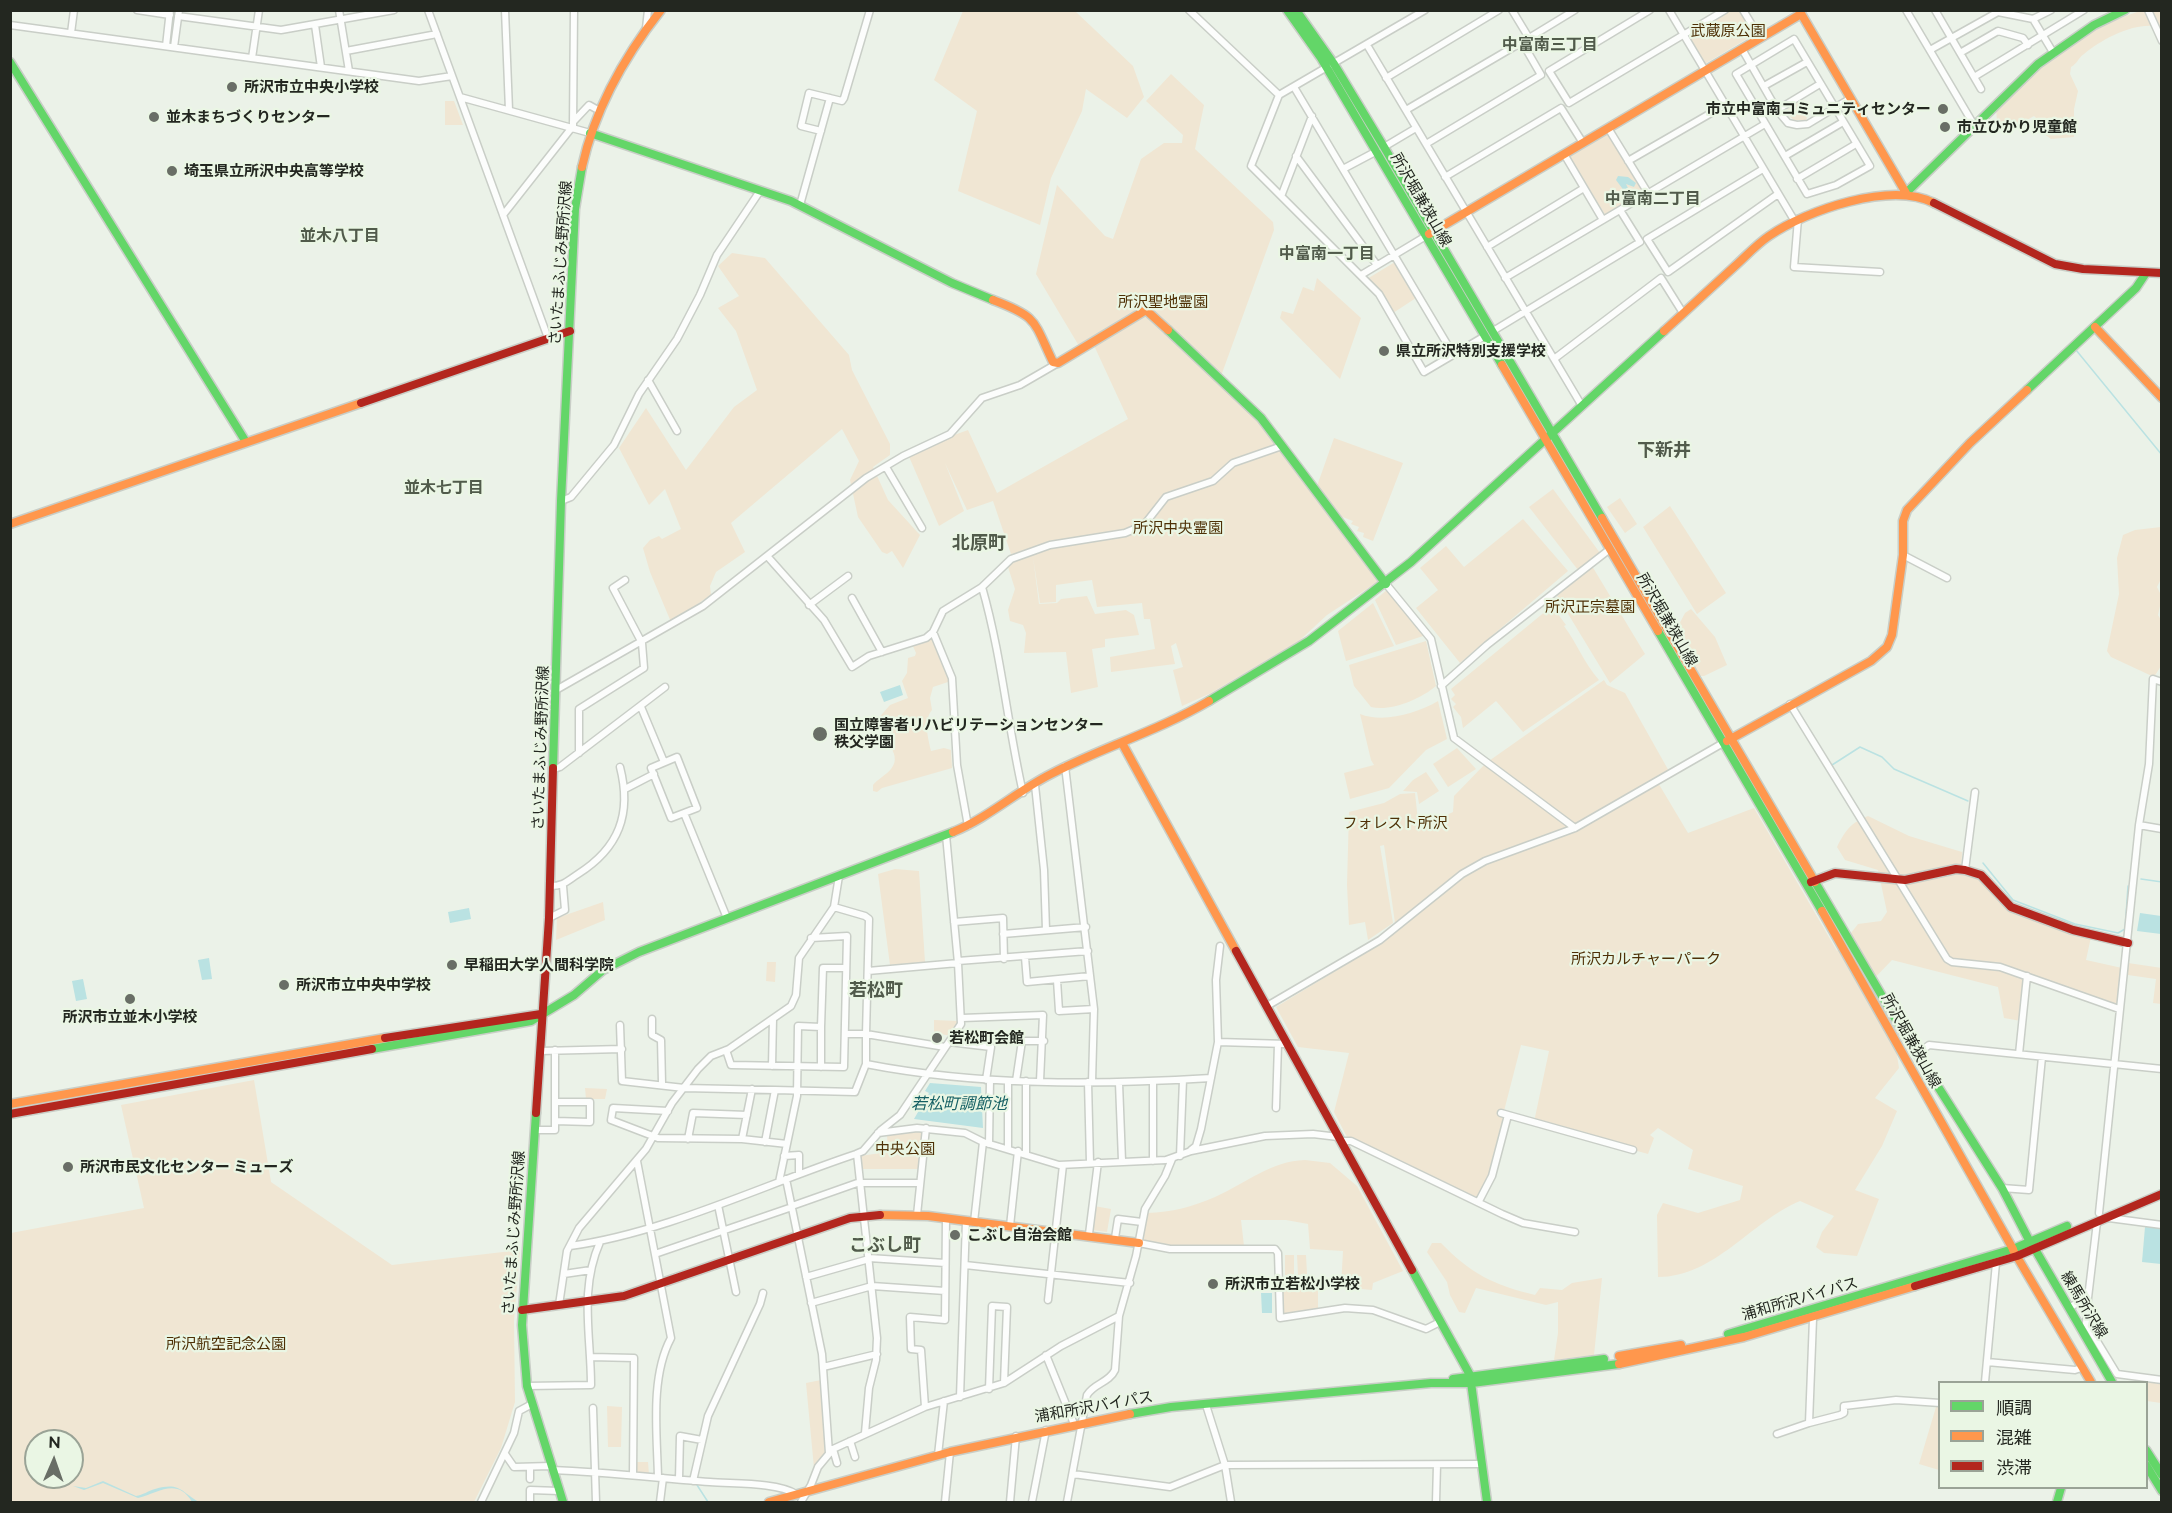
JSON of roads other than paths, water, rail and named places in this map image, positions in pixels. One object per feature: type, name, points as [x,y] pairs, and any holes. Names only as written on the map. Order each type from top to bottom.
[{"type":"main road","name":"さいたまふじみ野所沢線","points":[[563,1503],[527,1386],[522,1342],[522,1310],[549,918],[561,501],[574,209],[590,133],[598,110],[618,69],[661,10]]},
{"type":"main road","name":"所沢堀兼狭山線","points":[[1287,10],[1330,66]]},
{"type":"main road","name":"所沢堀兼狭山線","points":[[1296,10],[1727,741],[1806,885],[1898,1042],[1943,1129],[2015,1252]]},
{"type":"main road","points":[[1429,234],[1742,49],[1800,12],[1906,194]]},
{"type":"main road","points":[[1906,194],[1914,183],[2012,87],[2095,24],[2119,12]]},
{"type":"main road","points":[[10,62],[246,442]]},
{"type":"main road","points":[[590,133],[800,205],[952,283],[1024,312],[1033,321],[1051,359],[1058,363],[1146,310],[1261,418],[1386,584]]},
{"type":"main road","points":[[10,1114],[531,1021],[574,995],[614,963],[968,826],[1065,766],[1122,743],[1209,702],[1310,641],[1386,584],[1767,237],[1796,219],[1892,194],[1906,194],[1928,200],[2046,261],[2067,267],[2162,273]]},
{"type":"main road","points":[[1727,741],[1871,661],[1887,646],[1894,623],[1903,555],[1903,521],[1907,510],[1970,443],[2142,283],[2146,273]]},
{"type":"main road","points":[[2095,327],[2162,398]]},
{"type":"main road","points":[[10,524],[570,331]]},
{"type":"main road","name":"所沢堀兼狭山線","points":[[1549,436],[1610,549],[1814,880],[1917,1054],[2002,1188],[2032,1245]]},
{"type":"main road","points":[[1122,743],[1267,1006],[1282,1044],[1340,1139],[1471,1379],[1487,1503]]},
{"type":"main road","points":[[1806,885],[1814,880],[1846,873],[1897,880],[1965,870],[1981,875],[2011,907],[2073,930],[2128,942]]},
{"type":"main road","points":[[10,1104],[435,1029],[542,1014]]},
{"type":"main road","name":"浦和所沢バイパス","points":[[2101,1217],[2162,1186]]},
{"type":"main road","name":"浦和所沢バイパス","points":[[1471,1379],[1595,1361],[1735,1332],[2015,1252],[2162,1194]]},
{"type":"main road","points":[[522,1310],[624,1296],[864,1215],[888,1213],[917,1215],[1089,1234],[1139,1243]]},
{"type":"main road","name":"練馬所沢線","points":[[2032,1245],[2111,1381]]},
{"type":"main road","points":[[2015,1252],[2081,1368],[2086,1381]]},
{"type":"main road","name":"浦和所沢バイパス","points":[[769,1503],[799,1498],[808,1491],[1016,1435],[1171,1407],[1471,1379],[1654,1358],[1813,1319],[1996,1263],[2015,1252]]},
{"type":"main road","points":[[2148,1453],[2162,1475]]},
{"type":"main road","points":[[2148,1468],[2162,1491]]},
{"type":"street","points":[[71,33],[74,10]]},
{"type":"street","points":[[137,10],[170,13],[166,46]]},
{"type":"street","points":[[252,58],[259,10]]},
{"type":"street","points":[[339,10],[349,71]]},
{"type":"street","points":[[174,47],[179,13],[281,30],[394,10]]},
{"type":"street","points":[[428,10],[548,338]]},
{"type":"street","points":[[505,10],[509,110]]},
{"type":"street","points":[[572,125],[574,10]]},
{"type":"street","points":[[646,28],[648,10]]},
{"type":"street","points":[[821,130],[801,126],[809,93],[842,101],[870,10]]},
{"type":"street","points":[[1189,10],[1279,95]]},
{"type":"street","points":[[1425,10],[1279,95],[1251,166],[1282,194],[1379,294],[1424,372],[1640,242],[1620,210]]},
{"type":"street","points":[[1386,78],[1499,10]]},
{"type":"street","points":[[1512,10],[1529,38],[1575,10]]},
{"type":"street","points":[[1650,10],[1549,71],[1569,103],[1683,35],[1714,13],[1725,10]]},
{"type":"street","points":[[1669,10],[1778,194],[1796,219],[1794,267],[1880,272]]},
{"type":"street","points":[[1743,10],[1760,38]]},
{"type":"street","points":[[1906,10],[1974,125]]},
{"type":"street","points":[[1930,50],[1995,13],[2033,19],[2050,10]]},
{"type":"street","points":[[1974,77],[2084,10]]},
{"type":"street","points":[[2148,10],[2162,41]]},
{"type":"street","points":[[1936,11],[1981,88]]},
{"type":"street","points":[[2033,19],[2054,54]]},
{"type":"street","points":[[10,25],[419,81],[452,76]]},
{"type":"street","points":[[315,25],[321,67]]},
{"type":"street","points":[[1960,53],[1998,31],[2023,38],[2028,45]]},
{"type":"street","points":[[346,51],[437,34]]},
{"type":"street","points":[[1794,39],[1870,166],[1836,185],[1807,194],[1736,74],[1751,64],[1794,39]]},
{"type":"street","points":[[1406,111],[1522,42],[1541,75],[1426,144]]},
{"type":"street","points":[[1367,45],[1582,406]]},
{"type":"street","points":[[1742,49],[1777,110],[1788,123],[1801,126],[1851,98]]},
{"type":"street","points":[[1764,86],[1807,62]]},
{"type":"street","points":[[1777,110],[1820,84]]},
{"type":"street","points":[[1294,87],[1453,354]]},
{"type":"street","points":[[460,97],[572,125],[590,133]]},
{"type":"street","points":[[800,205],[830,98]]},
{"type":"street","points":[[503,215],[589,105],[598,110]]},
{"type":"street","points":[[1628,162],[1725,105]]},
{"type":"street","points":[[1445,177],[1562,108],[1582,143]]},
{"type":"street","points":[[1282,194],[1312,116]]},
{"type":"street","points":[[1785,156],[1843,122]]},
{"type":"street","points":[[1505,278],[1766,124]]},
{"type":"street","points":[[1343,169],[1416,128]]},
{"type":"street","points":[[1608,128],[1648,194]]},
{"type":"street","points":[[1797,179],[1856,144]]},
{"type":"street","points":[[1564,154],[1603,220]]},
{"type":"street","points":[[1296,156],[1377,266]]},
{"type":"street","points":[[1763,169],[1647,239],[1668,272],[1778,194]]},
{"type":"street","points":[[1486,247],[1584,188]]},
{"type":"street","points":[[561,501],[571,497],[614,445],[648,380],[677,339],[700,295],[717,255],[760,191]]},
{"type":"street","points":[[1360,275],[1429,234]]},
{"type":"street","points":[[1554,359],[1661,278],[1683,313]]},
{"type":"street","points":[[556,690],[703,606],[866,478],[950,434],[982,398],[1020,386],[1058,363]]},
{"type":"street","points":[[648,380],[677,431]]},
{"type":"street","points":[[768,557],[824,620],[851,666],[882,652],[917,643],[933,632],[943,611],[982,587],[1011,559],[1050,544],[1125,533],[1144,525],[1166,496],[1213,481],[1233,463],[1282,446]]},
{"type":"street","points":[[886,467],[922,528]]},
{"type":"street","points":[[1441,686],[1487,645],[1610,549]]},
{"type":"street","points":[[1903,555],[1947,578]]},
{"type":"street","points":[[809,604],[848,576]]},
{"type":"street","points":[[579,753],[579,709],[644,669],[640,640],[613,588],[625,580]]},
{"type":"street","points":[[1386,584],[1431,639],[1454,738],[1575,828]]},
{"type":"street","points":[[982,587],[997,637],[1013,749],[1023,793]]},
{"type":"street","points":[[852,598],[882,652]]},
{"type":"street","points":[[933,632],[952,678],[957,765],[968,826]]},
{"type":"street","points":[[2162,682],[2153,679],[2149,764],[2139,825],[2113,1065],[2101,1217],[2086,1323],[2117,1374],[2162,1380]]},
{"type":"street","points":[[554,769],[579,753],[665,687]]},
{"type":"street","points":[[1790,704],[1947,959],[1952,962],[2000,967],[2120,1009]]},
{"type":"street","points":[[641,707],[664,762]]},
{"type":"street","points":[[1267,1006],[1380,940],[1462,874],[1485,861],[1575,828],[1727,741]]},
{"type":"street","points":[[677,757],[697,808],[671,818],[654,774],[651,768],[677,757]]},
{"type":"street","points":[[1065,766],[1094,1009],[1090,1082],[1090,1163]]},
{"type":"street","points":[[550,886],[563,886],[594,864],[610,846],[622,821],[625,789],[620,767]]},
{"type":"street","points":[[625,789],[654,774]]},
{"type":"street","points":[[1035,785],[1044,870],[1047,930]]},
{"type":"street","points":[[1965,870],[1975,792]]},
{"type":"street","points":[[684,813],[727,918]]},
{"type":"street","points":[[2139,825],[2162,829]]},
{"type":"street","points":[[570,1246],[600,1242],[718,1205],[799,1173],[857,1154],[863,1151],[878,1133],[900,1115],[958,1031],[962,1018],[946,835]]},
{"type":"street","points":[[559,1305],[570,1246],[581,1225],[637,1161],[684,1088],[707,1059],[726,1050],[788,1010],[794,1001],[798,962],[811,938],[834,907],[839,876]]},
{"type":"street","points":[[549,918],[566,910],[563,886]]},
{"type":"street","points":[[620,1025],[622,1081],[662,1083],[684,1088],[855,1092],[866,1064],[868,917],[834,907]]},
{"type":"street","points":[[954,922],[1002,918],[1004,959]]},
{"type":"street","points":[[1003,934],[1086,927]]},
{"type":"street","points":[[726,1050],[731,1065],[844,1067],[847,936],[811,938]]},
{"type":"street","points":[[1191,1151],[1196,1146],[1202,1129],[1218,1042],[1216,980],[1220,946]]},
{"type":"street","points":[[868,971],[1088,951]]},
{"type":"street","points":[[1025,957],[1027,982],[1090,976]]},
{"type":"street","points":[[821,1067],[823,968],[846,968]]},
{"type":"street","points":[[2019,1054],[2026,976]]},
{"type":"street","points":[[1057,980],[1059,1011],[1094,1009]]},
{"type":"street","points":[[962,1018],[1043,1015],[1044,1041],[1040,1081]]},
{"type":"street","points":[[652,1019],[652,1035],[661,1040],[662,1083]]},
{"type":"street","points":[[772,1066],[774,1019]]},
{"type":"street","points":[[821,1027],[798,1026],[797,1091],[784,1156],[783,1181],[792,1206],[811,1303],[823,1367],[831,1451],[837,1463]]},
{"type":"street","points":[[844,1034],[866,1034],[991,1047],[986,1143],[970,1221],[965,1265],[960,1397]]},
{"type":"street","points":[[1008,1148],[1012,1081],[1022,1041],[1044,1041]]},
{"type":"street","points":[[1218,1042],[1282,1044],[1276,1108]]},
{"type":"street","points":[[1917,1054],[1929,1045],[2162,1069]]},
{"type":"street","points":[[540,1051],[622,1049]]},
{"type":"street","points":[[535,1130],[555,1130],[555,1050]]},
{"type":"street","points":[[2002,1188],[2029,1190],[2042,1057]]},
{"type":"street","points":[[866,1064],[927,1076],[1012,1081],[1119,1083],[1211,1078]]},
{"type":"street","points":[[1180,1156],[1183,1080]]},
{"type":"street","points":[[1026,1081],[1026,1153]]},
{"type":"street","points":[[1153,1081],[1153,1161]]},
{"type":"street","points":[[1119,1083],[1122,1161]]},
{"type":"street","points":[[742,1139],[752,1089]]},
{"type":"street","points":[[765,1142],[775,1090]]},
{"type":"street","points":[[555,1102],[590,1102],[590,1122],[555,1121]]},
{"type":"street","points":[[668,1111],[613,1108],[611,1120],[654,1137],[742,1139],[787,1144]]},
{"type":"street","points":[[688,1139],[693,1113],[747,1115]]},
{"type":"street","points":[[1479,1201],[1492,1176],[1505,1114],[1633,1150]]},
{"type":"street","points":[[878,1133],[926,1128],[965,1133],[986,1143],[1026,1153],[1049,1164],[1063,1165],[1172,1159],[1191,1151],[1288,1134],[1340,1139],[1351,1141],[1523,1222],[1575,1232]]},
{"type":"street","points":[[917,1215],[926,1128]]},
{"type":"street","points":[[1010,1226],[1018,1151]]},
{"type":"street","points":[[857,1154],[877,1354],[869,1388],[865,1433]]},
{"type":"street","points":[[784,1156],[799,1155],[799,1173]]},
{"type":"street","points":[[1067,1503],[1078,1423],[1089,1392],[1111,1377],[1116,1368],[1119,1316],[1130,1283],[1145,1209],[1165,1176],[1172,1159]]},
{"type":"street","points":[[637,1161],[671,1338],[663,1354],[657,1419],[660,1503]]},
{"type":"street","points":[[1089,1234],[1098,1162]]},
{"type":"street","points":[[1048,1300],[1063,1165]]},
{"type":"street","points":[[655,1254],[860,1183],[920,1183]]},
{"type":"street","points":[[718,1205],[736,1292]]},
{"type":"street","points":[[2101,1217],[2162,1225]]},
{"type":"street","points":[[925,1407],[921,1350],[911,1350],[910,1317],[945,1320],[946,1218]]},
{"type":"street","points":[[1115,1238],[1118,1219],[1142,1222]]},
{"type":"street","points":[[527,1386],[591,1385],[591,1357],[585,1301],[591,1270],[600,1242]]},
{"type":"street","points":[[1139,1243],[1170,1248],[1275,1249],[1278,1252],[1280,1318],[1345,1308],[1381,1311],[1426,1329],[1440,1322]]},
{"type":"street","points":[[806,1277],[869,1259],[945,1263]]},
{"type":"street","points":[[1985,1381],[1996,1263]]},
{"type":"street","points":[[965,1265],[1130,1283]]},
{"type":"street","points":[[564,1274],[591,1270]]},
{"type":"street","points":[[811,1303],[872,1286],[945,1291]]},
{"type":"street","points":[[693,1480],[708,1416],[763,1293]]},
{"type":"street","points":[[2070,1307],[2088,1298]]},
{"type":"street","points":[[988,1389],[992,1306],[1007,1307],[1004,1383]]},
{"type":"street","points":[[808,1491],[818,1467],[831,1451],[865,1433],[925,1407],[1004,1383],[1046,1355],[1119,1316]]},
{"type":"street","points":[[1809,1423],[1813,1319]]},
{"type":"street","points":[[823,1367],[877,1354]]},
{"type":"street","points":[[1046,1355],[1078,1423]]},
{"type":"street","points":[[591,1357],[634,1358],[633,1475]]},
{"type":"street","points":[[1987,1362],[2075,1370],[2081,1368]]},
{"type":"street","points":[[1777,1434],[1840,1415],[1844,1413],[1844,1406],[1896,1400],[1938,1403]]},
{"type":"street","points":[[938,1455],[944,1401]]},
{"type":"street","points":[[481,1503],[514,1433],[519,1411],[532,1404]]},
{"type":"street","points":[[1206,1405],[1225,1465],[1232,1503]]},
{"type":"street","points":[[593,1408],[596,1503]]},
{"type":"street","points":[[1032,1503],[1046,1429]]},
{"type":"street","points":[[1010,1503],[1016,1435]]},
{"type":"street","points":[[680,1479],[680,1436],[702,1440]]},
{"type":"street","points":[[850,1441],[855,1457]]},
{"type":"street","points":[[945,1503],[950,1452]]},
{"type":"street","points":[[505,1454],[514,1467],[595,1471],[789,1489],[799,1498]]},
{"type":"street","points":[[1072,1474],[1170,1487],[1225,1465],[1482,1464]]},
{"type":"street","points":[[1436,1503],[1437,1465]]},
{"type":"street","points":[[530,1467],[530,1479]]},
{"type":"street","points":[[530,1503],[530,1490],[559,1491]]},
{"type":"water","points":[[1618,176],[1628,177],[1636,183],[1634,187],[1626,184],[1631,194],[1628,198],[1625,197],[1616,180]]},
{"type":"water","points":[[900,685],[903,695],[884,702],[880,692]]},
{"type":"water","points":[[469,908],[471,919],[450,923],[448,912]]},
{"type":"water","points":[[2140,913],[2161,916],[2161,934],[2137,931]]},
{"type":"water","points":[[209,958],[212,979],[202,980],[198,960]]},
{"type":"water","points":[[83,979],[87,999],[76,1001],[72,981]]},
{"type":"water","name":"若松町調節池","points":[[930,1083],[981,1087],[983,1128],[914,1119],[929,1093],[925,1091]]},
{"type":"water","points":[[2145,1227],[2161,1228],[2161,1264],[2142,1262]]},
{"type":"water","points":[[1261,1293],[1272,1293],[1272,1313],[1262,1313]]},
{"type":"water","points":[[103,1481],[136,1496],[163,1487],[175,1487],[199,1502],[192,1502],[186,1494],[174,1488],[160,1490],[138,1498],[103,1483],[84,1490],[81,1489]]},
{"type":"waterway","points":[[2076,350],[2162,455]]},
{"type":"waterway","points":[[1832,765],[1860,747],[1882,757],[1894,769],[1968,801]]},
{"type":"waterway","points":[[1983,863],[2013,900],[2075,924],[2118,933],[2125,929],[2128,886]]},
{"type":"waterway","points":[[2141,879],[2162,882]]},
{"type":"waterway","points":[[697,1485],[708,1502]]},
{"type":"place","name":"所沢市立中央小学校","points":[[232,87]]},
{"type":"place","name":"市立中富南コミュニティセンター","points":[[1943,109]]},
{"type":"place","name":"並木まちづくりセンター","points":[[154,117]]},
{"type":"place","name":"市立ひかり児童館","points":[[1945,127]]},
{"type":"place","name":"埼玉県立所沢中央高等学校","points":[[172,171]]},
{"type":"place","name":"県立所沢特別支援学校","points":[[1384,351]]},
{"type":"place","name":"国立障害者リハビリテーションセンター 秩父学園","points":[[820,734]]},
{"type":"place","name":"早稲田大学人間科学院","points":[[452,965]]},
{"type":"place","name":"所沢市立中央中学校","points":[[284,985]]},
{"type":"place","name":"所沢市立並木小学校","points":[[130,999]]},
{"type":"place","name":"若松町会館","points":[[937,1038]]},
{"type":"place","name":"所沢市民文化センター ミューズ","points":[[68,1167]]},
{"type":"place","name":"こぶし自治会館","points":[[955,1235]]},
{"type":"place","name":"所沢市立若松小学校","points":[[1213,1284]]},
{"type":"district","name":"中富南三丁目","points":[[1550,45]]},
{"type":"district","name":"中富南二丁目","points":[[1653,199]]},
{"type":"district","name":"並木八丁目","points":[[340,236]]},
{"type":"district","name":"中富南一丁目","points":[[1327,254]]},
{"type":"district","name":"下新井","points":[[1664,451]]},
{"type":"district","name":"並木七丁目","points":[[444,488]]},
{"type":"district","name":"北原町","points":[[979,544]]},
{"type":"district","name":"若松町","points":[[876,991]]},
{"type":"district","name":"こぶし町","points":[[885,1246]]},
{"type":"park label","name":"武蔵原公園","points":[[1728,31]]},
{"type":"park label","name":"所沢聖地霊園","points":[[1163,302]]},
{"type":"park label","name":"所沢中央霊園","points":[[1178,528]]},
{"type":"park label","name":"所沢正宗墓園","points":[[1590,607]]},
{"type":"park label","name":"フォレスト所沢","points":[[1395,823]]},
{"type":"park label","name":"所沢カルチャーパーク","points":[[1646,959]]},
{"type":"park label","name":"中央公園","points":[[905,1149]]},
{"type":"park label","name":"所沢航空記念公園","points":[[226,1344]]}]
